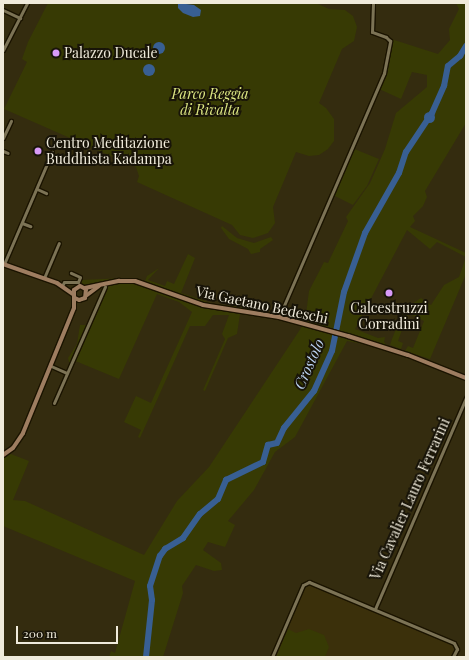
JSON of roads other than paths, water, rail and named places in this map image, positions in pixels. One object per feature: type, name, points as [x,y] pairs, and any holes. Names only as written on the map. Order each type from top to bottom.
[{"type":"main road","points":[[4,264],[63,286],[85,288],[87,295]]},
{"type":"main road","name":"Via Gaetano Bedeschi","points":[[85,288],[103,286],[119,281],[135,281],[204,305],[279,317],[350,336],[407,355],[466,378]]},
{"type":"main road","points":[[63,286],[81,300]]},
{"type":"main road","points":[[3,455],[13,448],[23,432],[74,308],[87,295],[103,286]]},
{"type":"main road","points":[[74,308],[76,288]]},
{"type":"street","points":[[3,50],[5,42],[20,18],[26,3]]},
{"type":"street","points":[[279,317],[384,73],[390,42],[386,37],[372,32],[373,3]]},
{"type":"street","points":[[3,10],[20,18]]},
{"type":"street","points":[[3,138],[11,121]]},
{"type":"street","points":[[3,151],[8,153]]},
{"type":"street","points":[[4,264],[52,152]]},
{"type":"street","points":[[50,158],[54,160]]},
{"type":"street","points":[[37,189],[46,193]]},
{"type":"street","points":[[22,223],[30,226]]},
{"type":"street","points":[[44,278],[59,243]]},
{"type":"street","points":[[63,286],[64,282],[78,282],[80,277],[70,273]]},
{"type":"street","points":[[54,403],[103,286]]},
{"type":"street","points":[[51,366],[67,373]]},
{"type":"street","name":"Via Cavalier Lauro Ferrarini","points":[[374,609],[466,398]]},
{"type":"street","points":[[272,657],[303,585],[309,582],[454,643],[457,649],[453,657]]},
{"type":"water","points":[[178,3],[194,5],[201,10],[200,16],[193,17],[183,13],[178,8]]},
{"type":"water","points":[[161,42],[164,43],[164,53],[157,54],[154,53],[153,46],[154,43]]},
{"type":"water","points":[[151,64],[154,65],[154,75],[147,76],[144,75],[143,68],[144,65]]},
{"type":"water","points":[[427,112],[431,112],[433,113],[433,121],[427,122],[424,119],[424,115]]},
{"type":"waterway","name":"Crostolo","points":[[146,657],[152,600],[150,586],[160,556],[165,549],[183,538],[200,514],[218,499],[226,480],[263,462],[268,445],[277,443],[284,428],[314,391],[332,351],[344,292],[365,233],[399,173],[406,152],[432,113],[444,86],[448,66],[460,56],[466,46]]},
{"type":"place","name":"Palazzo Ducale","points":[[56,53]]},
{"type":"place","name":"Centro Meditazione Buddhista Kadampa","points":[[38,151]]},
{"type":"place","name":"Calcestruzzi Corradini","points":[[389,293]]},
{"type":"park label","name":"Parco Reggia di Rivalta","points":[[210,102]]}]
